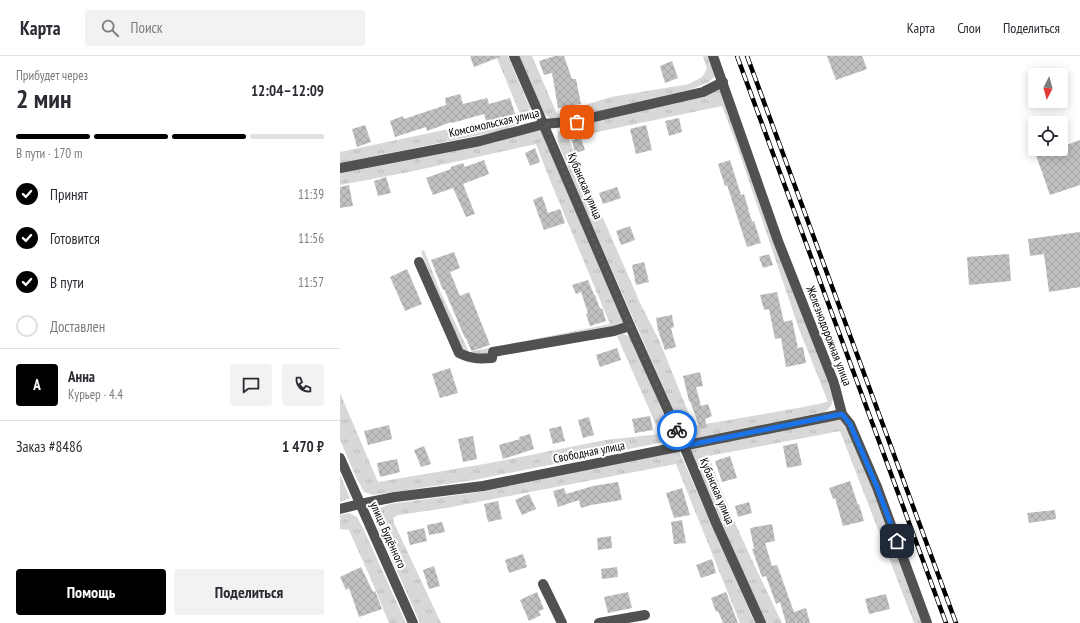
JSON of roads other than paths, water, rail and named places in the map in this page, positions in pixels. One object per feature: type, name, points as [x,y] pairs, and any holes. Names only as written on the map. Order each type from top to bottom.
[{"type":"street","name":"Кубанская улица","points":[[514,56],[630,326],[761,623]]},
{"type":"street","name":"Железнодорожная улица","points":[[713,56],[778,241],[834,383],[842,414],[850,424],[877,487],[927,623]]},
{"type":"street","name":"Комсомольская улица","points":[[340,168],[480,141],[544,124],[577,122],[703,92],[723,82]]},
{"type":"street","points":[[419,262],[459,353],[468,358],[492,358],[493,352],[614,331],[630,326]]},
{"type":"street","name":"Свободная улица","points":[[340,509],[395,497],[482,486],[842,414]]},
{"type":"street","name":"улица Будённого","points":[[340,458],[413,623]]},
{"type":"street","points":[[543,584],[562,623]]},
{"type":"street","points":[[599,623],[645,615]]},
{"type":"railway","points":[[737,56],[946,623]]},
{"type":"railway","points":[[747,56],[956,623]]}]
